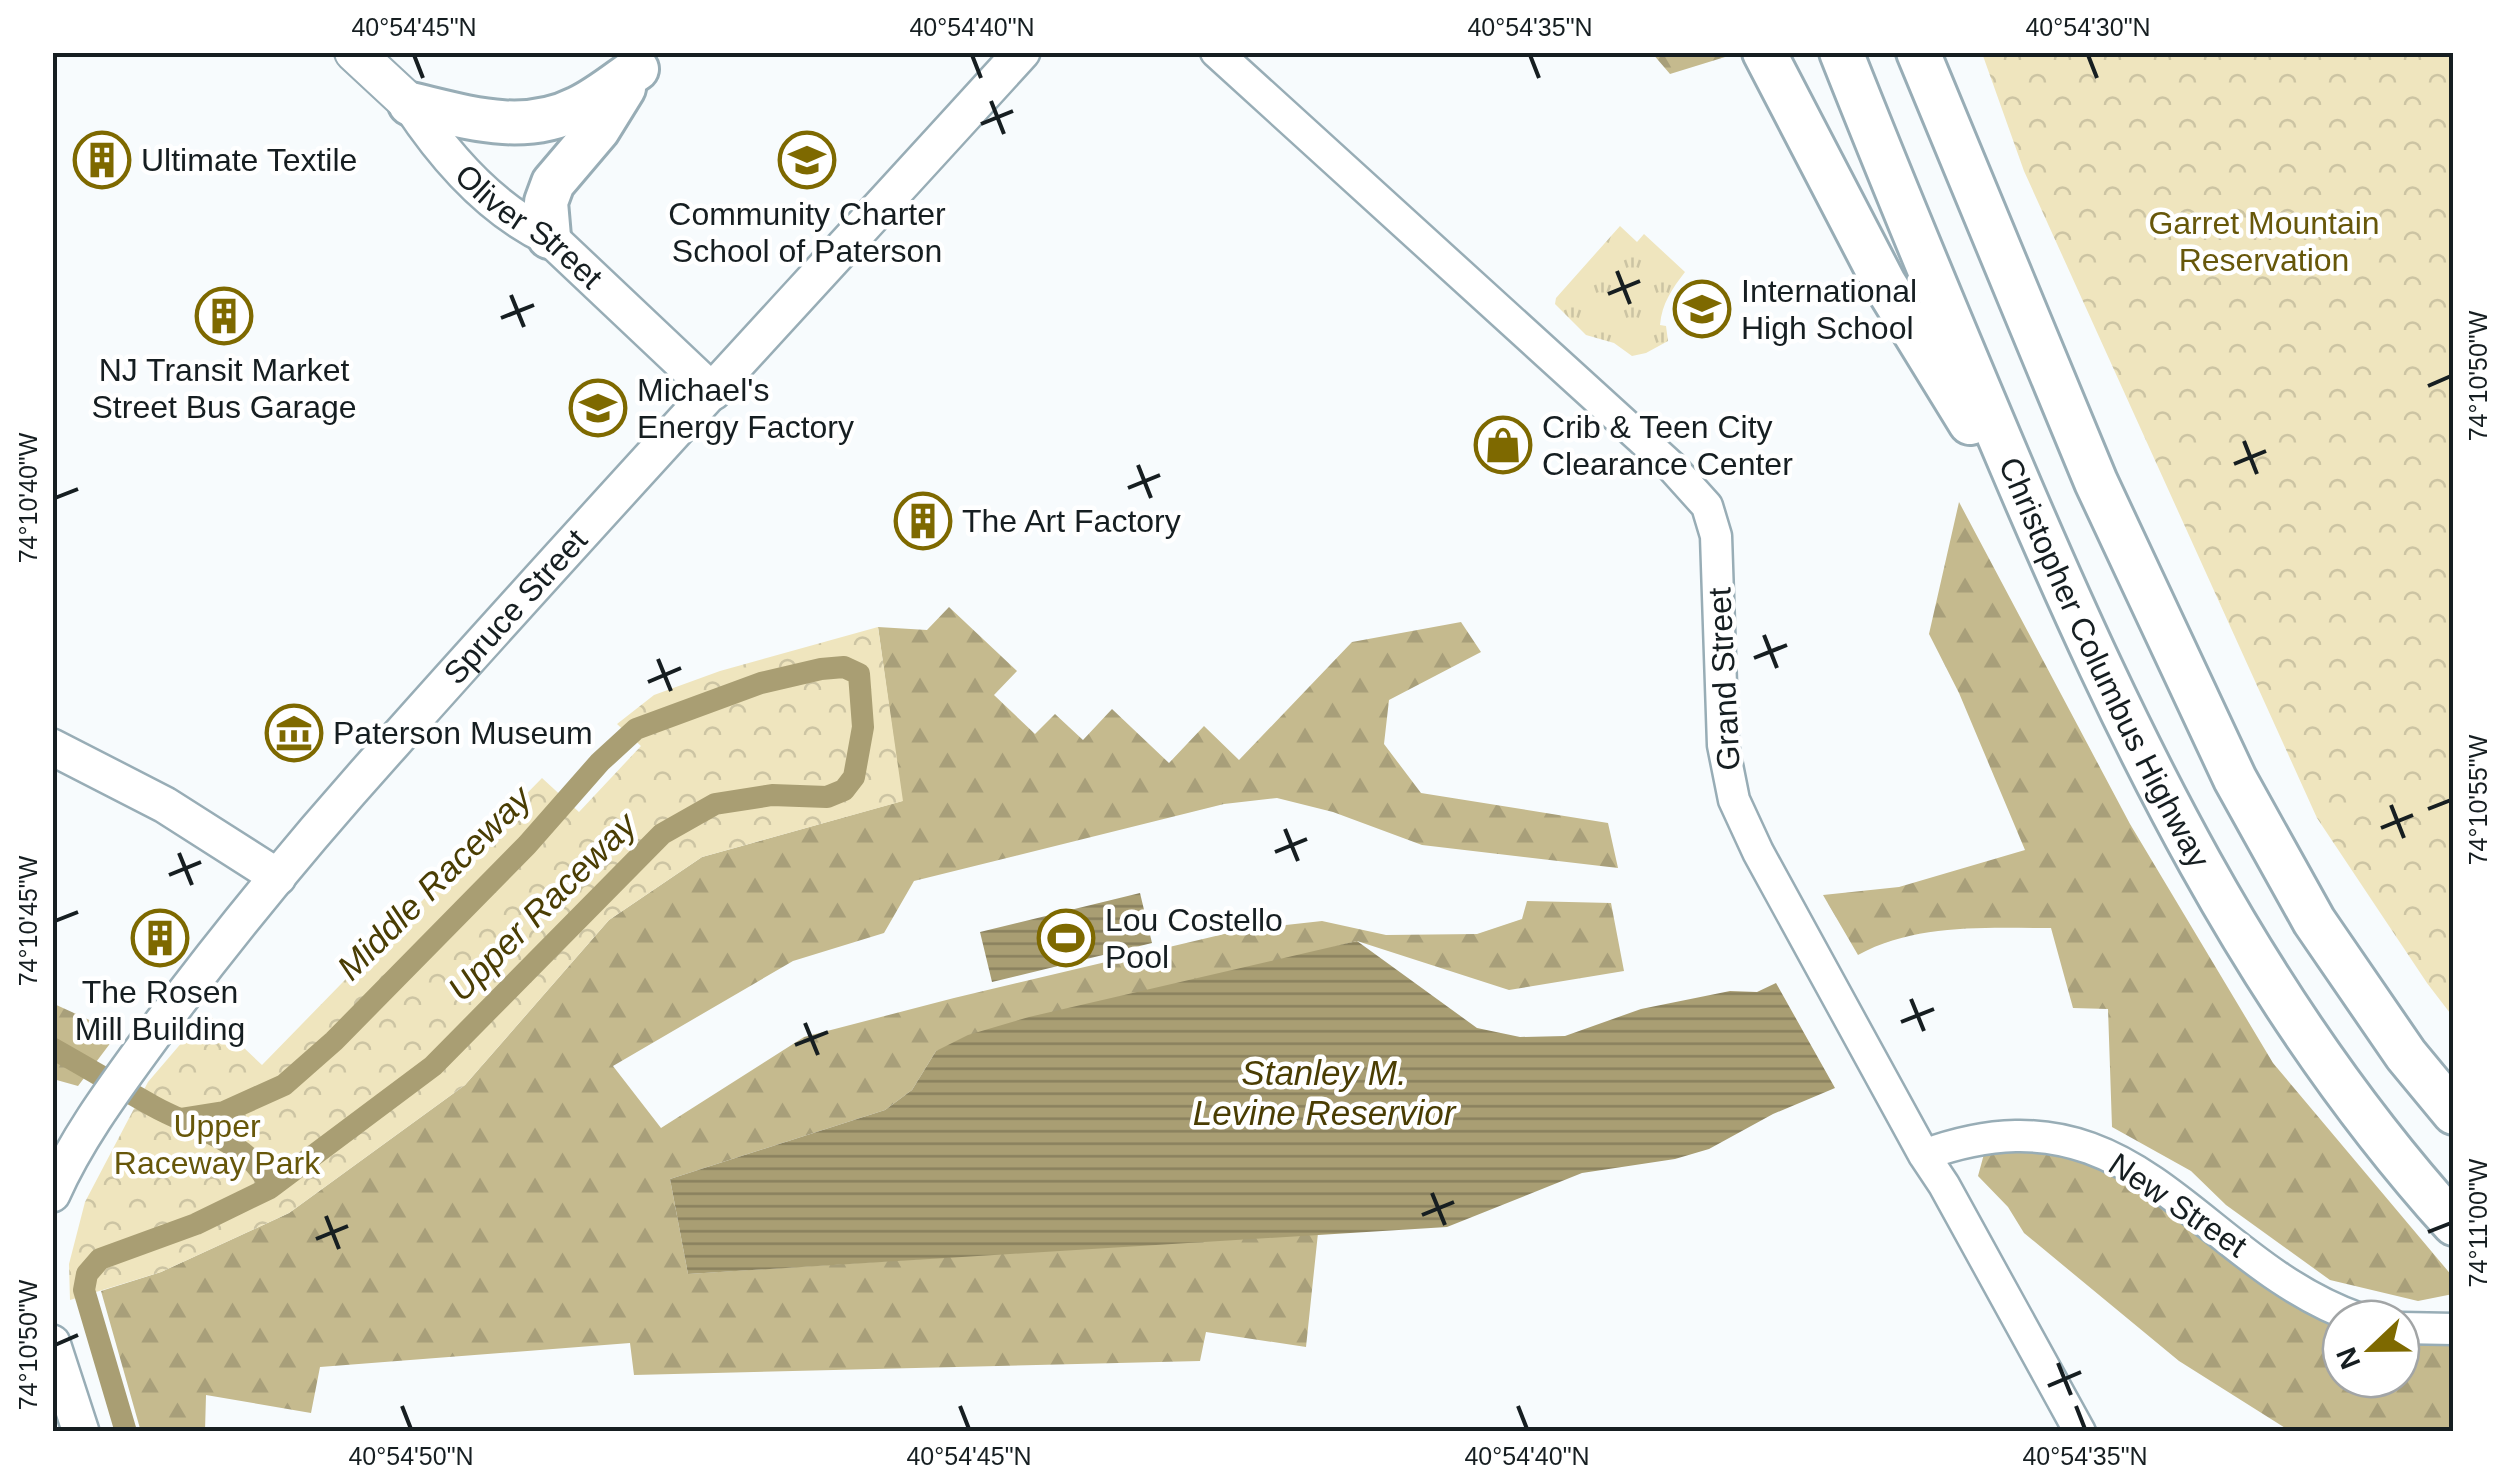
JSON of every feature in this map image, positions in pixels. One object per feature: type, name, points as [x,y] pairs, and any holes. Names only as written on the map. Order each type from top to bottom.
[{"type":"highway","points":[[1764,52],[1884,283],[2046,548]]},
{"type":"highway","name":"Christopher Columbus Highway","points":[[1841,52],[2046,548],[2172,815],[2254,961],[2347,1096],[2454,1224]]},
{"type":"highway","name":"Christopher Columbus Highway","points":[[1918,52],[2096,482],[2236,780],[2314,921],[2406,1055],[2454,1113]]},
{"type":"highway","points":[[410,104],[493,123],[559,117],[581,107],[644,61]]},
{"type":"highway","points":[[550,237],[546,202],[553,183],[598,130],[644,61]]},
{"type":"main road","name":"Oliver Street","points":[[354,52],[410,104],[438,146],[493,199],[518,222],[550,237],[713,392]]},
{"type":"main road","name":"Spruce Street","points":[[52,1194],[82,1135],[192,982],[331,812],[515,605],[1022,52]]},
{"type":"main road","points":[[52,746],[165,805],[278,877]]},
{"type":"main road","points":[[52,1343],[81,1432]]},
{"type":"street","name":"Grand Street","points":[[1216,52],[1670,466],[1706,506],[1716,536],[1723,745],[1734,800],[1758,852],[2080,1432]]},
{"type":"street","name":"New Street","points":[[1924,1155],[1971,1140],[2002,1138],[2066,1142],[2096,1151],[2151,1178],[2298,1290],[2321,1302]]},
{"type":"street","points":[[2421,1328],[2454,1329]]},
{"type":"green space","points":[[1652,53],[1738,53],[1670,74]]},
{"type":"green space","name":"Garret Mountain Reservation","points":[[1982,53],[2453,53],[2453,1017],[2317,818],[2024,171]]},
{"type":"green space","points":[[1620,226],[1637,242],[1644,234],[1685,272],[1668,297],[1661,317],[1660,325],[1666,326],[1668,341],[1632,356],[1614,343],[1586,335],[1555,304],[1556,298]]},
{"type":"green space","points":[[1959,502],[2130,824],[2273,1063],[2453,1277],[2453,1294],[2421,1300],[2330,1280],[2226,1205],[2191,1171],[2112,1127],[2108,1009],[2073,1008],[2051,928],[1928,932],[1858,955],[1823,895],[1899,887],[2025,850],[1959,693],[1929,634]]},
{"type":"green space","points":[[949,607],[1017,671],[994,695],[1035,734],[1055,714],[1083,740],[1112,709],[1169,763],[1204,726],[1239,760],[1352,642],[1461,622],[1481,652],[1389,700],[1384,744],[1421,793],[1608,823],[1618,868],[1422,845],[1333,812],[1277,798],[1224,804],[914,881],[884,933],[793,961],[613,1066],[661,1128],[804,1037],[1241,930],[1322,921],[1386,935],[1477,934],[1522,919],[1527,901],[1611,903],[1624,971],[1509,990],[1357,941],[936,1051],[912,1090],[885,1110],[670,1179],[688,1274],[1318,1233],[1306,1347],[1206,1332],[1200,1361],[634,1375],[630,1343],[320,1367],[311,1413],[206,1395],[205,1431],[141,1432],[101,1291],[161,1272],[289,1213],[465,1085],[609,920],[702,857],[902,801],[878,627],[927,630]]},
{"type":"green space","name":"Upper Raceway Park","points":[[878,627],[903,801],[702,857],[609,920],[465,1085],[289,1213],[161,1272],[70,1300],[69,1264],[85,1202],[148,1082],[207,1013],[262,1065],[542,778],[579,812],[641,746],[617,724],[654,695],[720,671]]},
{"type":"green space","points":[[52,1003],[118,1033],[78,1086],[53,1079]]},
{"type":"green space","points":[[2024,1150],[2103,1165],[2321,1320],[2321,1399],[2421,1399],[2421,1343],[2453,1341],[2453,1431],[2290,1431],[2179,1361],[2024,1233],[2008,1207],[1978,1176],[1984,1154]]},
{"type":"water","name":"Lou Costello Pool","points":[[1140,893],[1152,943],[992,982],[980,932]]},
{"type":"water","name":"Stanley M. Levine Reservior","points":[[1357,941],[1477,1028],[1520,1037],[1565,1036],[1641,1009],[1730,991],[1757,992],[1776,983],[1835,1088],[1773,1114],[1709,1149],[1675,1159],[1582,1173],[1447,1227],[688,1274],[670,1179],[885,1110],[912,1090],[936,1051],[968,1035],[1029,1017]]},
{"type":"waterway","name":"Upper Raceway","points":[[126,1432],[84,1290],[87,1274],[100,1259],[196,1224],[270,1188],[433,1066],[662,834],[715,804],[772,795],[827,797],[844,790],[854,777],[863,727],[859,674],[844,667],[821,669],[761,683],[636,729],[334,1041],[284,1085],[224,1112],[180,1119]]},
{"type":"waterway","points":[[52,1048],[236,1148],[262,1172],[270,1188]]},
{"type":"place","name":"Ultimate Textile","points":[[102,160]]},
{"type":"place","name":"Community Charter School of Paterson","points":[[807,160]]},
{"type":"place","name":"International High School","points":[[1702,309]]},
{"type":"place","name":"NJ Transit Market Street Bus Garage","points":[[224,316]]},
{"type":"place","name":"Michael's Energy Factory","points":[[598,408]]},
{"type":"place","name":"Crib & Teen City Clearance Center","points":[[1503,445]]},
{"type":"place","name":"The Art Factory","points":[[923,521]]},
{"type":"place","name":"Paterson Museum","points":[[294,733]]},
{"type":"place","name":"The Rosen Mill Building","points":[[160,938]]},
{"type":"place","name":"Lou Costello Pool","points":[[1066,938]]},
{"type":"water label","name":"Middle Raceway","points":[[434,883]]}]
